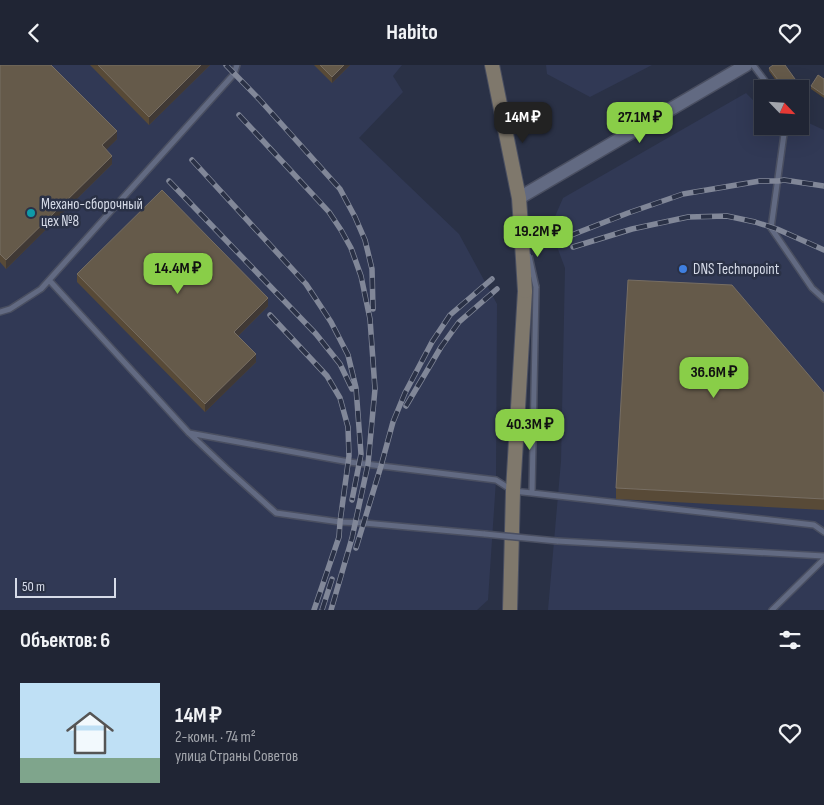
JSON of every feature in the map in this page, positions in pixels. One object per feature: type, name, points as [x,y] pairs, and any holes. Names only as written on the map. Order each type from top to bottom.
[{"type":"main road","points":[[492,65],[519,198],[521,227],[531,289],[513,491],[510,610]]},
{"type":"street","points":[[519,198],[746,65]]},
{"type":"lane","points":[[0,312],[10,309],[41,289],[234,74],[237,65]]},
{"type":"lane","points":[[753,65],[764,80]]},
{"type":"lane","points":[[784,135],[771,228],[812,287],[824,299]]},
{"type":"lane","points":[[49,280],[190,433],[276,513],[340,522],[557,541],[824,558]]},
{"type":"lane","points":[[531,289],[532,493]]},
{"type":"lane","points":[[190,433],[349,462],[496,480],[513,491],[814,525],[824,532]]},
{"type":"lane","points":[[772,610],[824,558]]},
{"type":"shaded area","points":[[0,65],[402,65],[393,76],[403,92],[359,138],[459,234],[497,304],[496,480],[488,600],[477,610],[0,610]]},
{"type":"shaded area","points":[[546,65],[652,65],[590,97],[547,74]]},
{"type":"shaded area","points":[[746,93],[754,101],[754,135],[809,135],[809,123],[824,130],[824,610],[548,610],[561,461],[565,268],[550,228],[563,198]]},
{"type":"building","name":"Механо-сборочный цех №8","points":[[0,65],[51,65],[117,131],[102,145],[112,156],[6,260],[0,254]]},
{"type":"building","points":[[98,65],[201,65],[149,117]]},
{"type":"building","points":[[320,65],[344,65],[332,77]]},
{"type":"building","points":[[773,65],[785,65],[795,79],[778,80],[769,68]]},
{"type":"building","points":[[818,75],[824,79],[824,95],[811,86]]},
{"type":"building","points":[[162,190],[268,298],[234,332],[256,354],[205,404],[77,274]]},
{"type":"building","points":[[628,280],[732,285],[824,393],[824,499],[616,488]]},
{"type":"railway","points":[[226,65],[340,189],[365,240],[372,269],[373,309]]},
{"type":"railway","points":[[239,115],[329,212],[341,230],[351,248],[361,276],[370,319],[375,389],[368,464],[352,538],[331,610]]},
{"type":"railway","points":[[192,160],[306,284],[331,322],[348,355],[356,388],[361,454],[352,500]]},
{"type":"railway","points":[[569,236],[683,194],[760,181],[784,180],[824,186]]},
{"type":"railway","points":[[169,181],[316,334],[340,364],[352,389]]},
{"type":"railway","points":[[573,247],[632,229],[688,217],[727,216],[777,229],[824,250]]},
{"type":"railway","points":[[356,548],[393,422],[405,393],[432,342],[450,315],[492,279]]},
{"type":"railway","points":[[406,406],[441,347],[459,322],[497,289]]},
{"type":"railway","points":[[270,315],[327,376],[340,398],[348,427],[349,456],[339,537],[314,610]]},
{"type":"railway","points":[[322,610],[332,579]]},
{"type":"place","name":"Механо-сборочный цех №8","points":[[31,213]]},
{"type":"place","name":"DNS Technopoint","points":[[683,269]]}]
